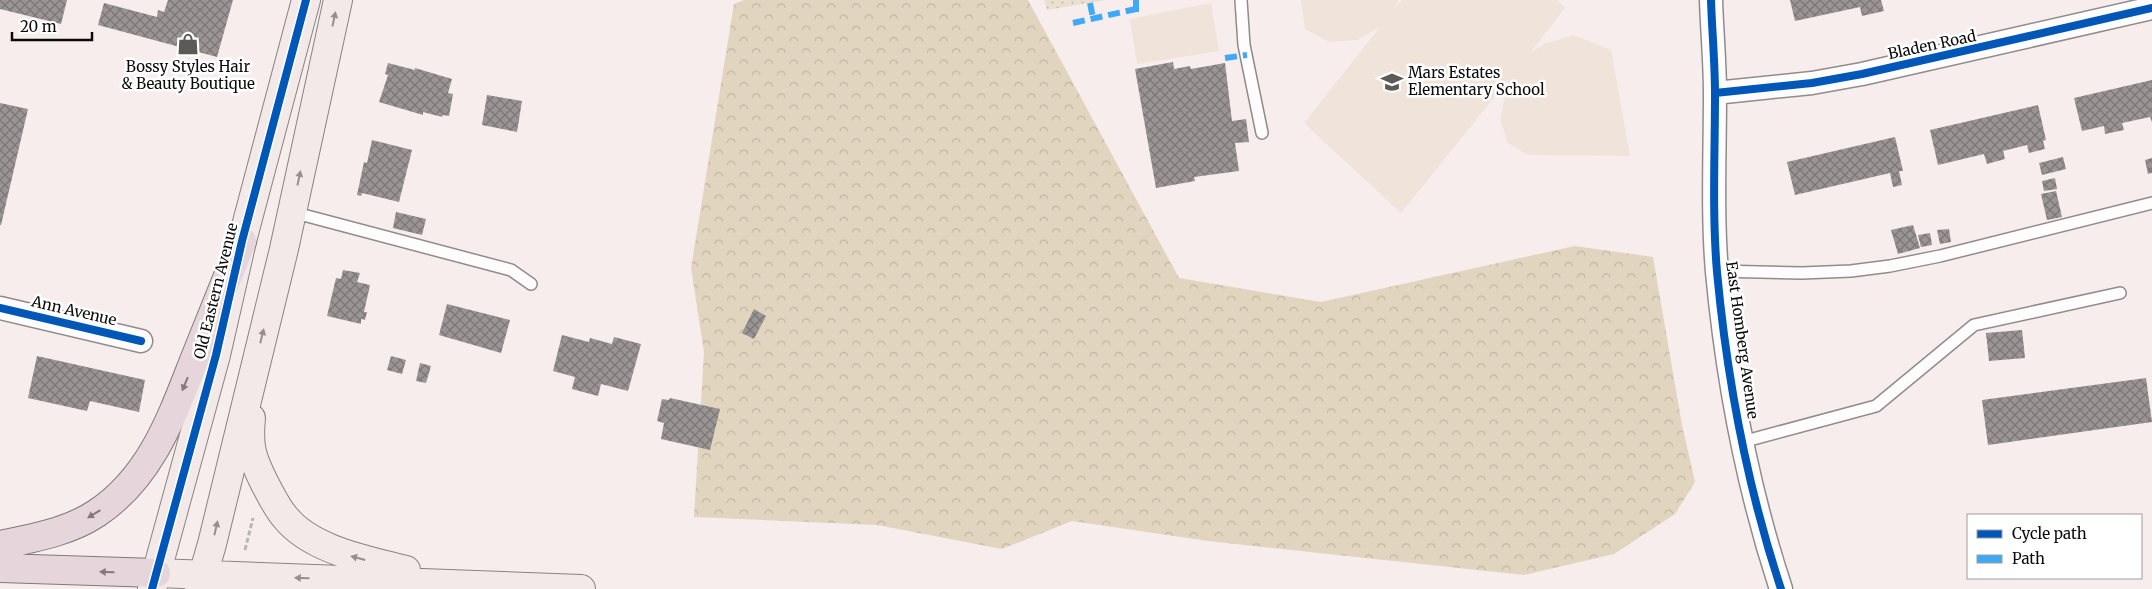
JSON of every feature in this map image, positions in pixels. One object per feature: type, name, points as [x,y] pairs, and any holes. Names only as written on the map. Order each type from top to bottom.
[{"type":"highway","points":[[0,545],[67,528],[97,513],[131,485],[152,457],[169,424],[242,241]]},
{"type":"highway","points":[[0,568],[154,581]]},
{"type":"street","name":"Old Eastern Avenue","points":[[154,581],[216,355],[242,241],[306,0]]},
{"type":"street","points":[[201,582],[212,544],[292,212],[338,0]]},
{"type":"street","name":"East Homberg Avenue","points":[[1711,0],[1715,92],[1714,197],[1717,271],[1730,376],[1742,442],[1762,528],[1782,589]]},
{"type":"street","name":"Bladen Road","points":[[1715,92],[1812,83],[1862,74],[2152,8]]},
{"type":"street","name":"Ann Avenue","points":[[0,308],[141,341]]},
{"type":"street","points":[[254,364],[249,443],[257,468],[285,518],[306,536],[346,554],[456,584]]},
{"type":"street","points":[[154,581],[456,584],[582,589]]},
{"type":"lane","points":[[1241,0],[1244,45],[1262,133]]},
{"type":"lane","points":[[1717,271],[1802,273],[1851,271],[1890,266],[1940,256],[2152,204]]},
{"type":"lane","points":[[292,212],[511,270],[531,284]]},
{"type":"lane","points":[[1742,442],[1876,406],[1974,326],[2120,293]]},
{"type":"path","points":[[243,558],[255,510]]},
{"type":"shaded area","points":[[1044,0],[1107,0],[1047,10]]},
{"type":"shaded area","points":[[1301,0],[1399,0],[1393,10],[1402,0],[1557,0],[1565,8],[1530,53],[1544,44],[1574,35],[1611,50],[1630,156],[1528,155],[1508,143],[1500,119],[1509,79],[1401,213],[1304,123],[1380,27],[1357,40],[1329,42],[1305,29]]},
{"type":"shaded area","points":[[1211,3],[1219,51],[1137,64],[1130,19]]},
{"type":"green space","points":[[744,0],[1028,0],[1179,278],[1321,302],[1575,246],[1653,257],[1682,425],[1695,482],[1675,514],[1614,554],[1524,575],[1208,541],[1072,521],[1002,549],[877,525],[694,517],[704,352],[691,268],[734,4]]},
{"type":"building","points":[[0,0],[67,0],[61,24],[0,9]]},
{"type":"building","points":[[168,0],[233,0],[217,57],[98,25],[104,3],[157,17],[158,10],[164,12]]},
{"type":"building","points":[[1790,0],[1881,0],[1884,11],[1862,16],[1860,7],[1795,21]]},
{"type":"building","points":[[1173,62],[1174,69],[1190,66],[1191,69],[1225,63],[1232,121],[1246,119],[1249,142],[1235,143],[1239,171],[1194,177],[1195,181],[1156,188],[1135,69]]},
{"type":"building","points":[[388,63],[415,70],[415,68],[452,79],[448,93],[453,94],[449,116],[443,115],[442,117],[423,112],[423,115],[379,102],[388,75],[385,74]]},
{"type":"building","points":[[2152,80],[2152,122],[2150,117],[2122,123],[2124,130],[2105,134],[2104,126],[2082,131],[2074,98]]},
{"type":"building","points":[[487,95],[522,101],[517,132],[482,125]]},
{"type":"building","points":[[0,103],[28,109],[1,225],[0,225]]},
{"type":"building","points":[[2038,105],[2046,140],[2043,141],[2045,149],[2029,153],[2027,145],[2003,151],[2005,159],[1987,164],[1984,154],[1938,165],[1930,130]]},
{"type":"building","points":[[1895,137],[1903,171],[1899,171],[1902,185],[1893,187],[1890,173],[1795,195],[1787,162]]},
{"type":"building","points":[[372,140],[412,150],[399,202],[362,193],[361,196],[357,195],[364,162],[367,163]]},
{"type":"building","points":[[2063,157],[2066,169],[2042,175],[2039,163]]},
{"type":"building","points":[[2152,158],[2152,173],[2148,174],[2145,160]]},
{"type":"building","points":[[2055,178],[2057,189],[2044,191],[2042,181]]},
{"type":"building","points":[[2056,191],[2062,217],[2047,220],[2041,194]]},
{"type":"building","points":[[396,212],[426,219],[422,235],[393,228]]},
{"type":"building","points":[[1913,225],[1920,248],[1898,254],[1891,230]]},
{"type":"building","points":[[1949,229],[1951,242],[1940,244],[1937,230]]},
{"type":"building","points":[[1930,233],[1932,245],[1921,247],[1918,235]]},
{"type":"building","points":[[343,270],[360,273],[357,282],[370,285],[364,312],[367,312],[365,320],[361,319],[361,324],[327,316],[336,278],[341,279]]},
{"type":"building","points":[[447,304],[510,320],[501,353],[439,335]]},
{"type":"building","points":[[754,309],[766,316],[754,339],[742,333]]},
{"type":"building","points":[[2022,330],[2025,358],[1989,361],[1986,333]]},
{"type":"building","points":[[562,335],[589,342],[590,338],[612,344],[614,337],[641,344],[628,391],[601,384],[598,396],[572,389],[575,377],[553,371]]},
{"type":"building","points":[[37,356],[145,380],[139,412],[90,401],[87,411],[28,398]]},
{"type":"building","points":[[391,356],[406,360],[402,374],[387,370]]},
{"type":"building","points":[[420,363],[431,366],[426,383],[416,381]]},
{"type":"building","points":[[2146,378],[2152,422],[1988,445],[1982,400]]},
{"type":"building","points":[[670,398],[720,409],[710,450],[661,439],[664,423],[657,421],[662,399],[669,400]]},
{"type":"marked path","points":[[1136,0],[1136,18]]},
{"type":"marked path","points":[[1090,3],[1093,18]]},
{"type":"marked path","points":[[1073,23],[1136,9]]},
{"type":"marked path","points":[[1225,58],[1247,55]]},
{"type":"cycle path","points":[[152,589],[216,355],[242,241],[306,0]]},
{"type":"cycle path","points":[[1711,0],[1715,82],[1715,228],[1721,312],[1726,352],[1748,472],[1781,589]]},
{"type":"cycle path","points":[[1715,93],[1812,83],[1862,74],[2152,8]]},
{"type":"cycle path","points":[[0,308],[141,341]]},
{"type":"place","name":"Bossy Styles Hair & Beauty Boutique","points":[[188,44]]},
{"type":"place","name":"Mars Estates Elementary School","points":[[1392,82]]}]
